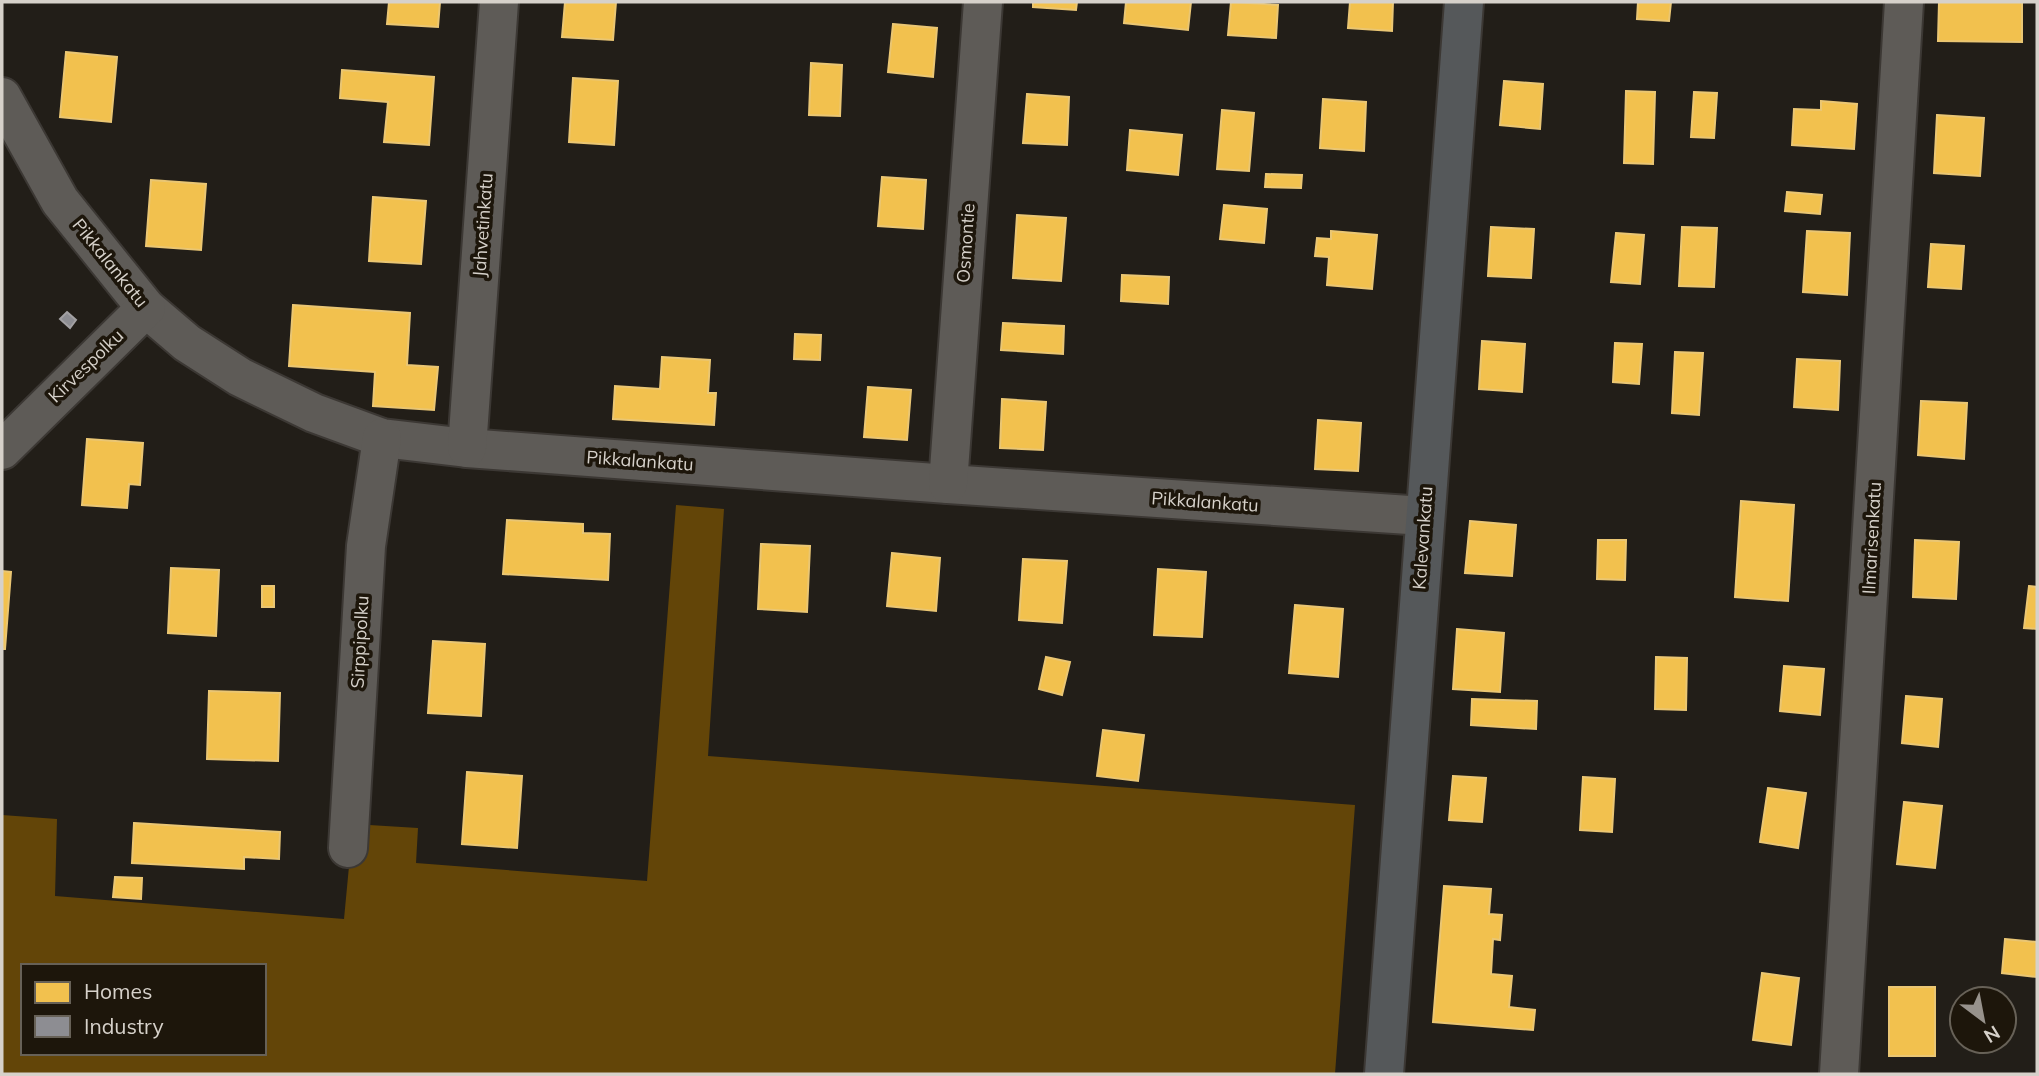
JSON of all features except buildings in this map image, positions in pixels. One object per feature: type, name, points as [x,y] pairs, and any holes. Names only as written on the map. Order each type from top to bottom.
[{"type":"main road","name":"Kalevankatu","points":[[1384,1074],[1464,2]]},
{"type":"street","name":"Jahvetinkatu","points":[[467,448],[499,2]]},
{"type":"street","name":"Osmontie","points":[[948,484],[983,2]]},
{"type":"street","name":"Ilmarisenkatu","points":[[1839,1074],[1905,2]]},
{"type":"street","name":"Pikkalankatu","points":[[2,97],[60,201],[146,308],[187,342],[240,377],[314,413],[382,438],[467,448],[1424,516]]},
{"type":"street","name":"Kirvespolku","points":[[10,435],[146,308]]},
{"type":"street","name":"Sirppipolku","points":[[348,848],[366,547],[382,438]]},
{"type":"shaded area","points":[[676,505],[724,509],[708,756],[1355,805],[1335,1074],[2,1074],[2,815],[57,819],[55,896],[344,919],[353,824],[418,828],[416,863],[647,881]]}]
